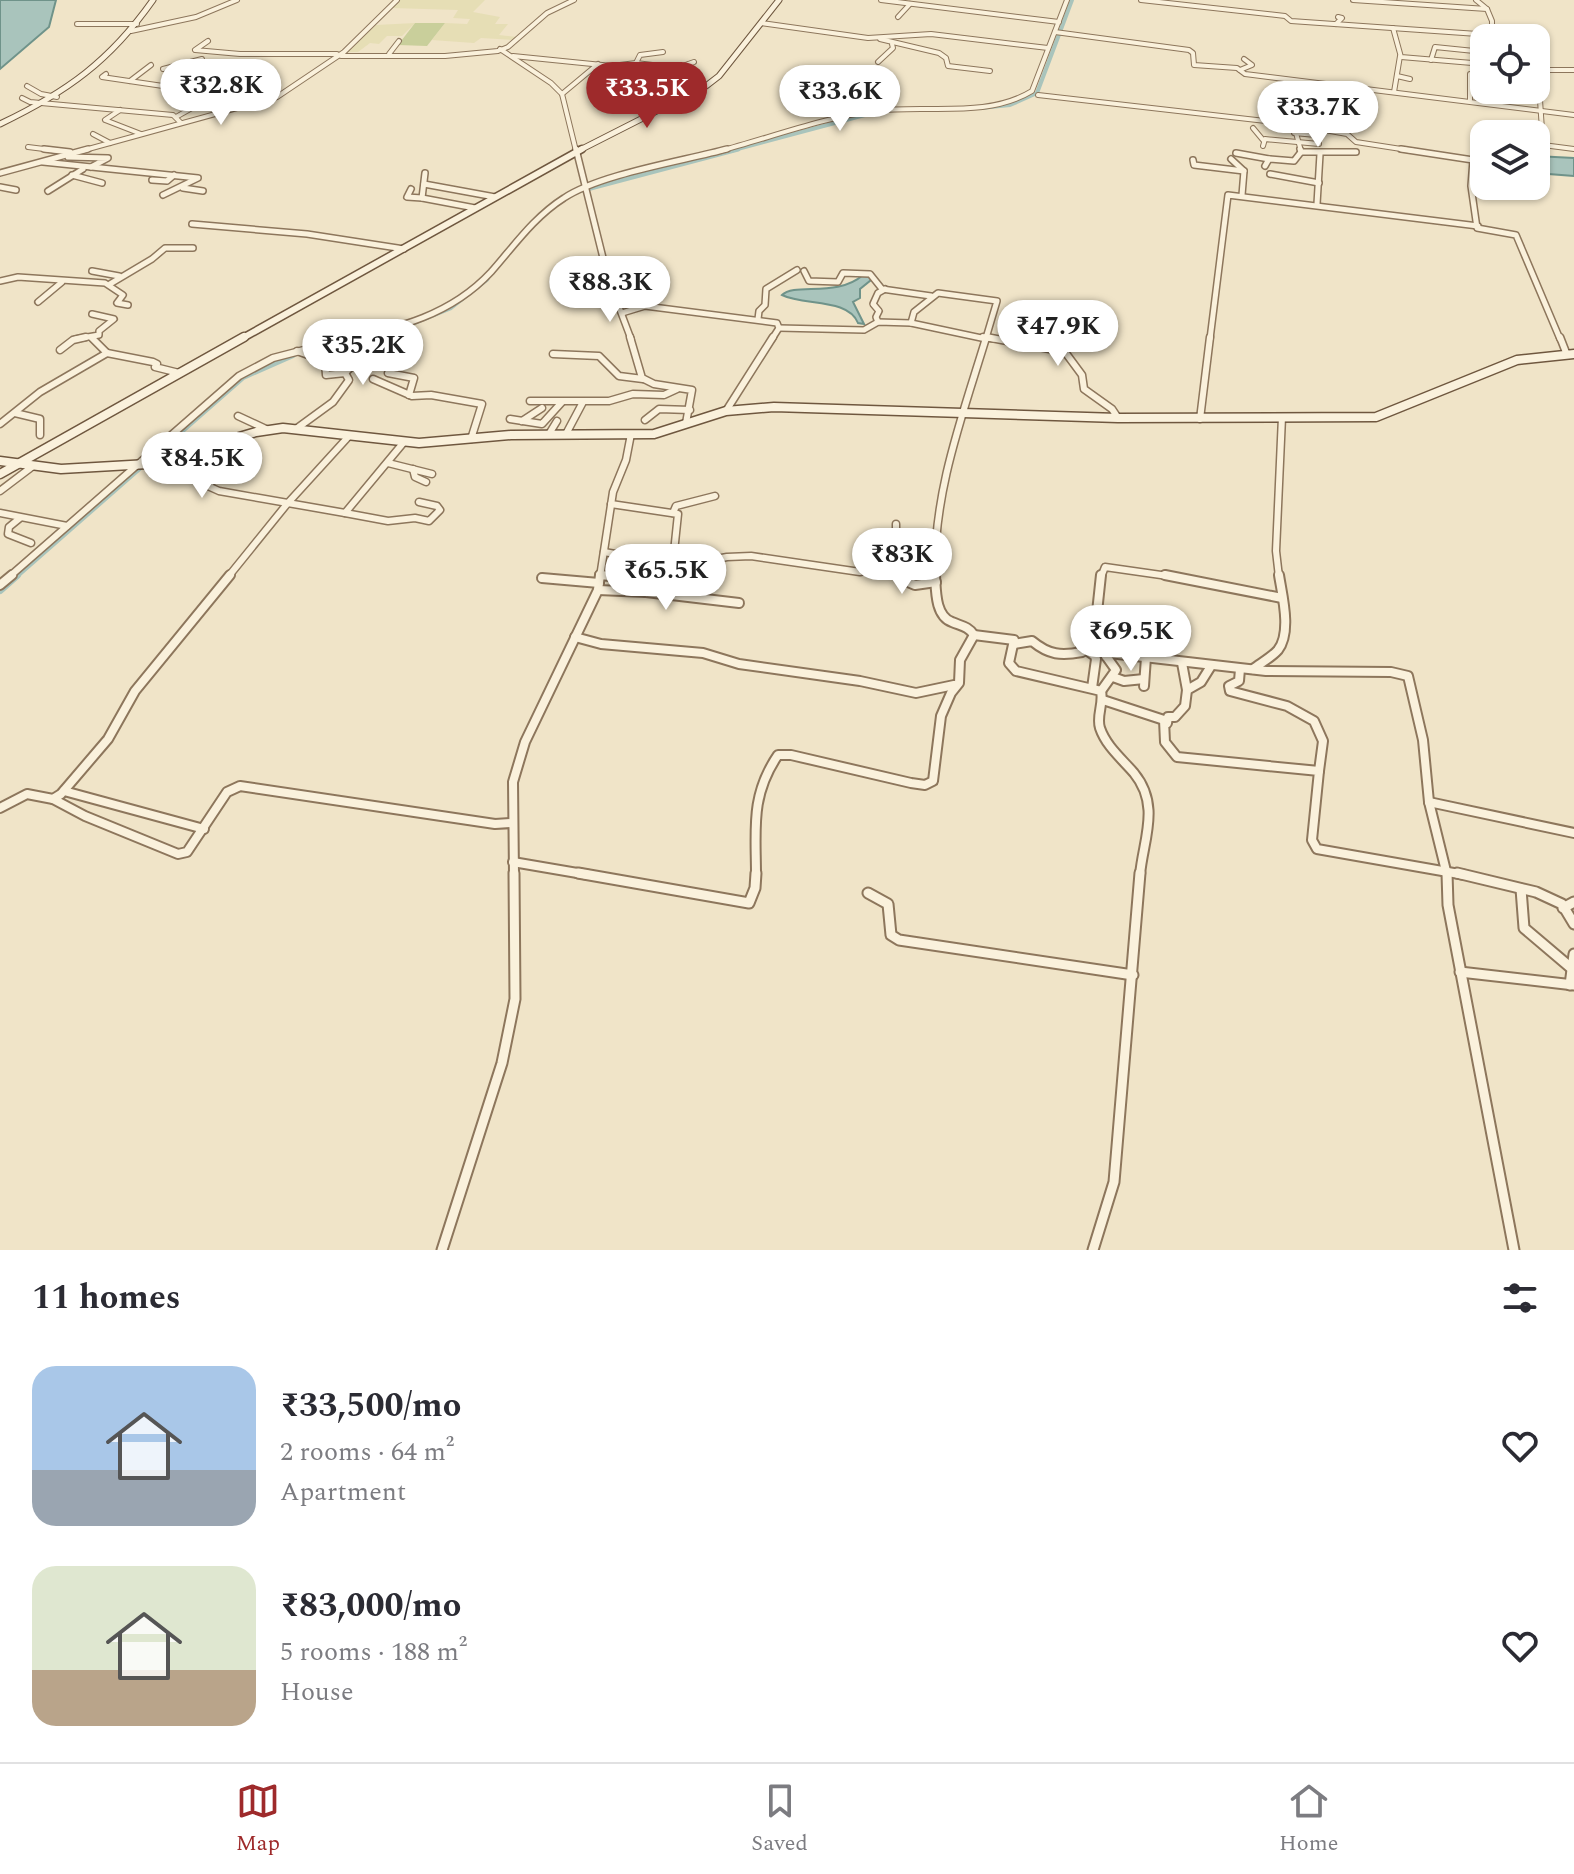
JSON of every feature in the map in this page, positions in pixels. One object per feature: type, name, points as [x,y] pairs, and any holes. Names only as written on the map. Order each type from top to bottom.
[{"type":"street","points":[[0,124],[57,97],[90,72],[123,42],[153,0]]},
{"type":"street","points":[[131,31],[196,17],[237,0]]},
{"type":"street","points":[[0,173],[274,98],[366,33],[397,0]]},
{"type":"street","points":[[208,41],[195,50],[240,54],[449,56],[508,47],[547,13],[574,0]]},
{"type":"street","points":[[0,474],[578,151],[719,76],[779,0]]},
{"type":"street","points":[[881,0],[1059,22]]},
{"type":"street","points":[[0,585],[143,464],[244,372],[298,351],[408,322],[447,307],[474,287],[534,218],[557,200],[587,188],[883,109],[1010,103],[1031,93],[1048,48],[1058,33],[1067,0]]},
{"type":"street","points":[[1141,0],[1281,16],[1291,21],[1470,34]]},
{"type":"street","points":[[1353,0],[1487,9]]},
{"type":"street","points":[[1476,0],[1487,9],[1492,24]]},
{"type":"street","points":[[898,17],[910,4]]},
{"type":"street","points":[[1336,24],[1342,18],[1338,17]]},
{"type":"street","points":[[761,23],[800,26],[868,38],[931,34],[1048,48]]},
{"type":"street","points":[[77,24],[137,24]]},
{"type":"street","points":[[1393,28],[1400,56],[1394,92]]},
{"type":"street","points":[[1058,33],[1189,50],[1193,53],[1194,65],[1240,70],[1252,65],[1244,59]]},
{"type":"street","points":[[880,37],[880,40],[892,44],[922,47],[939,53],[946,58],[948,66],[990,71]]},
{"type":"street","points":[[389,54],[399,41]]},
{"type":"street","points":[[878,62],[893,48],[892,44]]},
{"type":"street","points":[[1431,60],[1435,47],[1470,51]]},
{"type":"street","points":[[402,55],[410,48]]},
{"type":"street","points":[[500,49],[551,83],[562,94],[608,278],[643,379]]},
{"type":"street","points":[[636,63],[640,55],[663,52]]},
{"type":"street","points":[[511,56],[677,68],[694,62]]},
{"type":"street","points":[[1400,56],[1470,63]]},
{"type":"street","points":[[163,69],[202,59]]},
{"type":"street","points":[[562,94],[598,64]]},
{"type":"street","points":[[132,79],[151,65]]},
{"type":"street","points":[[1240,70],[1245,74],[1470,101]]},
{"type":"street","points":[[1550,70],[1574,70]]},
{"type":"street","points":[[90,72],[106,74],[102,77],[132,79],[217,94]]},
{"type":"street","points":[[1397,76],[1410,79]]},
{"type":"street","points":[[22,98],[176,117],[233,85]]},
{"type":"street","points":[[27,86],[41,94],[57,97]]},
{"type":"street","points":[[1038,95],[1317,129],[1348,135],[1356,142],[1470,161]]},
{"type":"street","points":[[633,110],[641,101],[660,107]]},
{"type":"street","points":[[1492,104],[1574,115]]},
{"type":"street","points":[[1541,104],[1543,145],[1574,149]]},
{"type":"street","points":[[121,109],[105,120],[141,134]]},
{"type":"street","points":[[176,117],[181,123]]},
{"type":"street","points":[[1287,118],[1317,122],[1316,135],[1294,133]]},
{"type":"street","points":[[1294,126],[1301,152]]},
{"type":"street","points":[[1253,128],[1263,143],[1319,144]]},
{"type":"street","points":[[93,134],[110,143]]},
{"type":"street","points":[[28,147],[75,152]]},
{"type":"street","points":[[1301,152],[1356,152]]},
{"type":"street","points":[[1236,153],[1293,162],[1301,152]]},
{"type":"street","points":[[1317,204],[1320,154]]},
{"type":"street","points":[[48,191],[72,175],[108,158],[58,157]]},
{"type":"street","points":[[1231,159],[1244,171]]},
{"type":"street","points":[[1265,166],[1269,159]]},
{"type":"street","points":[[1193,160],[1194,165],[1244,171]]},
{"type":"street","points":[[41,162],[198,178],[163,195]]},
{"type":"street","points":[[1242,195],[1244,171]]},
{"type":"street","points":[[422,198],[425,173]]},
{"type":"street","points":[[1270,174],[1319,183]]},
{"type":"street","points":[[72,175],[102,183]]},
{"type":"street","points":[[152,180],[167,181],[174,175]]},
{"type":"street","points":[[424,184],[495,197]]},
{"type":"street","points":[[0,187],[16,190]]},
{"type":"street","points":[[181,188],[203,191]]},
{"type":"street","points":[[411,189],[407,197],[472,211]]},
{"type":"street","points":[[1200,419],[1224,207],[1228,195],[1478,226]]},
{"type":"street","points":[[0,461],[76,469],[143,464],[266,429],[296,429],[404,442],[530,434],[661,433],[726,411],[774,407],[1118,418],[1382,416],[1517,360],[1571,354],[1516,235],[1480,230],[1473,200]]},
{"type":"street","points":[[192,224],[307,234],[406,249]]},
{"type":"street","points":[[110,284],[119,276],[156,259],[168,247],[193,248]]},
{"type":"street","points":[[92,271],[119,276]]},
{"type":"street","points":[[758,319],[759,311],[765,305],[766,289],[800,271],[809,281],[830,284],[838,282],[843,273],[870,274],[885,289],[931,296]]},
{"type":"street","points":[[0,281],[20,277],[110,284],[123,295],[117,303],[128,305]]},
{"type":"street","points":[[38,302],[62,282]]},
{"type":"street","points":[[878,322],[876,317],[879,311],[873,304],[878,293],[885,289]]},
{"type":"street","points":[[911,323],[914,312],[931,296],[940,293],[998,302],[960,412],[938,491],[933,549],[944,618],[951,624],[969,628],[974,635]]},
{"type":"street","points":[[622,313],[645,306],[758,319],[775,322],[779,328]]},
{"type":"street","points":[[60,350],[73,340],[99,335],[99,331],[114,319],[92,314]]},
{"type":"street","points":[[779,328],[864,330],[878,322],[911,323],[1065,352],[1079,369],[1084,389],[1112,409],[1118,418]]},
{"type":"street","points":[[726,411],[779,328]]},
{"type":"street","points":[[89,338],[97,341],[94,344],[104,348],[107,353]]},
{"type":"street","points":[[298,351],[325,361],[326,375],[345,373],[364,354]]},
{"type":"street","points":[[0,424],[46,387],[107,353],[153,362],[157,368],[179,373]]},
{"type":"street","points":[[553,354],[599,356],[619,376],[693,392],[686,423]]},
{"type":"street","points":[[296,429],[307,418],[330,407],[342,394],[349,380],[345,373]]},
{"type":"street","points":[[388,373],[414,378],[409,395]]},
{"type":"street","points":[[373,379],[409,395],[431,395],[482,404],[471,439]]},
{"type":"street","points":[[530,401],[617,400],[633,394],[660,396],[678,388]]},
{"type":"street","points":[[510,419],[544,423],[549,413],[562,402]]},
{"type":"street","points":[[566,434],[583,402]]},
{"type":"street","points":[[645,420],[650,412],[661,407],[690,410]]},
{"type":"street","points":[[522,421],[542,408]]},
{"type":"street","points":[[15,413],[40,419],[40,435]]},
{"type":"street","points":[[238,416],[266,429]]},
{"type":"street","points":[[1260,670],[1282,644],[1282,598],[1276,551],[1282,417]]},
{"type":"street","points":[[549,434],[557,421]]},
{"type":"street","points":[[530,434],[533,424]]},
{"type":"street","points":[[442,1250],[510,1032],[515,999],[513,782],[518,762],[599,583],[611,504],[631,434]]},
{"type":"street","points":[[53,799],[64,791],[108,739],[135,691],[287,504],[349,436]]},
{"type":"street","points":[[345,513],[404,442]]},
{"type":"street","points":[[208,485],[239,457],[215,445]]},
{"type":"street","points":[[388,463],[432,474]]},
{"type":"street","points":[[143,464],[152,470],[190,478],[219,491],[388,521],[415,518],[429,521],[440,510],[437,506],[419,502]]},
{"type":"street","points":[[0,491],[33,466]]},
{"type":"street","points":[[413,469],[415,477],[426,482]]},
{"type":"street","points":[[673,513],[674,507],[689,505],[704,496],[715,496]]},
{"type":"street","points":[[611,504],[680,516],[668,570],[673,585]]},
{"type":"street","points":[[0,513],[67,526]]},
{"type":"street","points":[[20,518],[9,527],[8,534],[31,543]]},
{"type":"street","points":[[896,524],[896,540],[902,547],[933,549]]},
{"type":"street","points":[[902,547],[895,556],[894,569],[901,579],[912,584],[936,577]]},
{"type":"street","points":[[604,552],[649,560],[668,570],[738,555],[860,572],[894,569],[936,577]]},
{"type":"street","points":[[1081,646],[1092,644],[1094,640],[1102,569],[1105,567],[1156,573],[1282,598]]},
{"type":"street","points":[[542,578],[739,603]]},
{"type":"street","points":[[599,583],[629,578],[646,592]]},
{"type":"street","points":[[974,635],[1014,640],[1009,663],[1016,671],[1092,688],[1102,696],[1167,723]]},
{"type":"street","points":[[513,862],[749,903],[754,897],[755,888],[754,833],[764,789],[778,755],[791,755],[911,783],[930,784],[934,777],[938,729],[948,693],[959,683],[960,660],[974,635]]},
{"type":"street","points":[[575,637],[601,644],[703,653],[739,664],[860,681],[916,693],[932,692],[959,683]]},
{"type":"street","points":[[1014,644],[1032,641],[1044,652],[1064,655],[1082,652],[1081,646]]},
{"type":"street","points":[[1081,646],[1092,654],[1092,651],[1105,651],[1115,667],[1102,696],[1098,718],[1101,729],[1144,791],[1150,835],[1149,847],[1141,859],[1114,1182],[1093,1250]]},
{"type":"street","points":[[1092,651],[1096,659],[1092,688]]},
{"type":"street","points":[[1106,656],[1109,653],[1240,669],[1391,672],[1408,676],[1423,740],[1429,802],[1447,871],[1448,905],[1514,1250]]},
{"type":"street","points":[[1113,677],[1144,683],[1146,657]]},
{"type":"street","points":[[1182,663],[1187,690],[1185,706],[1175,717],[1168,717],[1162,729],[1165,742],[1177,757],[1319,771]]},
{"type":"street","points":[[1187,690],[1201,682],[1211,666]]},
{"type":"street","points":[[1240,669],[1239,681],[1229,686],[1230,691],[1264,703],[1286,705],[1299,718],[1314,721],[1323,741],[1312,840],[1314,847],[1447,871],[1521,889],[1553,899],[1574,924]]},
{"type":"street","points":[[0,808],[27,794],[53,799],[85,816],[178,854],[187,852],[227,792],[240,786],[512,827]]},
{"type":"street","points":[[64,791],[204,829]]},
{"type":"street","points":[[1429,802],[1574,833]]},
{"type":"street","points":[[1521,889],[1524,928],[1570,967]]},
{"type":"street","points":[[868,893],[888,904],[891,935],[899,940],[1133,975]]},
{"type":"street","points":[[1563,908],[1574,902]]},
{"type":"street","points":[[1460,972],[1572,985],[1570,967],[1574,954]]},
{"type":"shaded area","points":[[399,0],[485,0],[473,12],[500,17],[495,24],[508,24],[499,35],[517,37],[513,40],[481,38],[474,43],[432,40],[445,23],[467,24],[470,19],[453,18],[458,10],[391,8]]},
{"type":"shaded area","points":[[415,23],[402,36],[387,36],[379,44],[370,43],[358,52],[347,52],[376,25]]},
{"type":"green space","points":[[415,23],[445,23],[427,46],[398,45]]},
{"type":"water","points":[[0,0],[56,0],[49,27],[0,69]]},
{"type":"water","points":[[1550,157],[1574,158],[1574,176],[1550,174]]},
{"type":"water","points":[[863,275],[870,275],[871,280],[860,289],[860,298],[853,302],[864,324],[835,306],[782,295],[788,291],[841,286]]},
{"type":"waterway","points":[[980,108],[1010,105],[1037,93],[1072,0]]},
{"type":"waterway","points":[[730,151],[876,112]]},
{"type":"waterway","points":[[583,190],[738,149]]},
{"type":"waterway","points":[[406,326],[450,308],[487,279]]},
{"type":"waterway","points":[[15,577],[243,377],[293,355]]},
{"type":"waterway","points":[[0,590],[17,575]]}]
